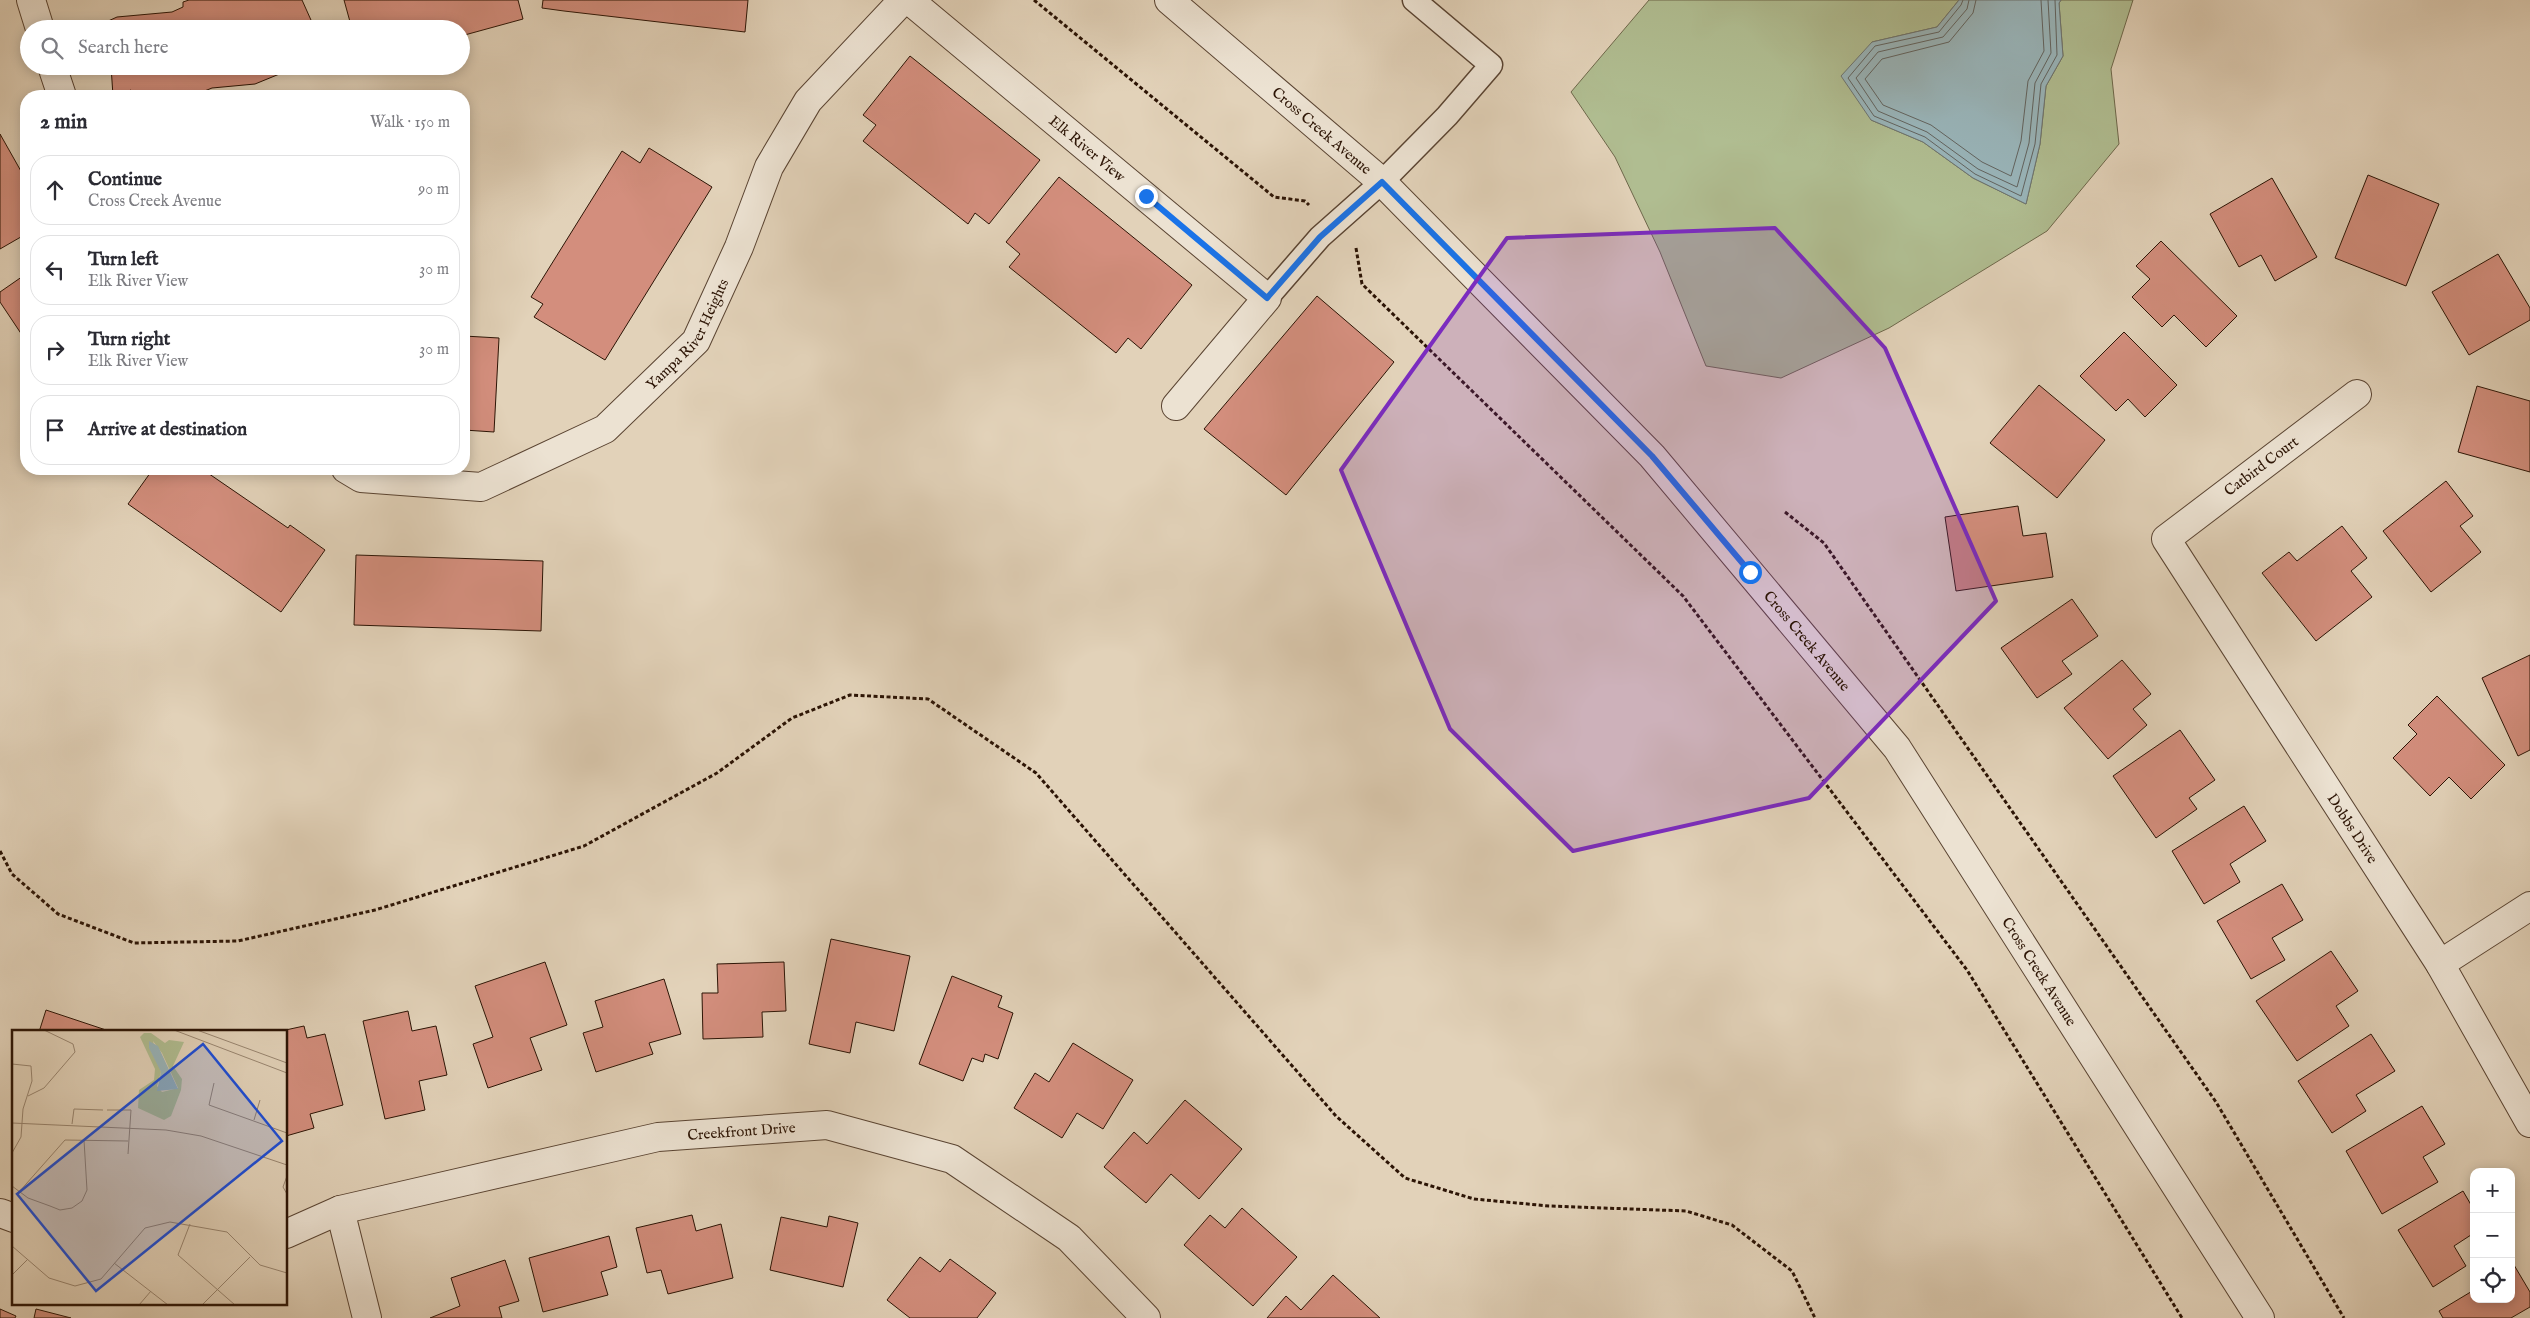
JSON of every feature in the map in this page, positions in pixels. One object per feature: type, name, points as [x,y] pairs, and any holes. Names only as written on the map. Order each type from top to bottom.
[{"type":"street","points":[[31,0],[37,20]]},
{"type":"street","name":"Yampa River Heights","points":[[356,475],[361,478],[481,487],[605,430],[696,341],[739,247],[769,166],[808,101],[903,0]]},
{"type":"street","name":"Elk River View","points":[[909,0],[1267,298]]},
{"type":"street","name":"Cross Creek Avenue","points":[[1168,0],[1382,182],[1652,456],[1897,748],[2260,1318]]},
{"type":"street","points":[[55,75],[60,90]]},
{"type":"street","points":[[1176,406],[1267,298]]},
{"type":"street","name":"Catbird Court","points":[[2166,539],[2357,394]]},
{"type":"street","name":"Dobbs Drive","points":[[2166,539],[2440,964],[2530,1123]]},
{"type":"street","points":[[2440,964],[2530,906]]},
{"type":"street","name":"Creekfront Drive","points":[[288,1233],[340,1210],[658,1136],[827,1125],[952,1159],[1069,1238],[1146,1318]]},
{"type":"street","points":[[340,1210],[367,1318]]},
{"type":"street","points":[[0,1213],[12,1217]]},
{"type":"lane","points":[[1267,298],[1320,237],[1382,182],[1447,116],[1491,65],[1414,0]]},
{"type":"path","points":[[1034,0],[1274,196],[1305,200],[1358,249],[1362,284],[1683,596],[1967,970],[2182,1318]]},
{"type":"path","points":[[1786,512],[1824,543],[2216,1102],[2344,1318]]},
{"type":"path","points":[[0,851],[12,874],[58,914],[134,943],[238,941],[375,910],[584,846],[717,773],[792,718],[850,695],[928,699],[1036,773],[1336,1116],[1405,1178],[1474,1199],[1550,1206],[1686,1211],[1732,1225],[1792,1271],[1815,1318]]},
{"type":"highlighted area","points":[[1775,228],[1885,348],[1996,601],[1809,798],[1573,851],[1450,729],[1341,470],[1507,238]]},
{"type":"green space","points":[[1649,0],[1959,0],[1937,27],[1872,42],[1871,120],[1923,142],[1973,178],[2026,204],[2040,144],[2046,86],[2063,56],[2059,3],[2061,0],[2133,0],[2111,69],[2119,144],[2047,231],[1889,328],[1781,378],[1706,366],[1660,252],[1615,157],[1571,92]]},
{"type":"water","points":[[1959,0],[2061,0],[2059,3],[2063,56],[2046,86],[2040,144],[2026,204],[1973,178],[1923,142],[1871,120],[1841,76],[1872,42],[1937,27]]},
{"type":"building","points":[[189,0],[302,0],[311,20],[110,20],[117,17],[172,12],[183,7],[183,2]]},
{"type":"building","points":[[344,0],[518,0],[523,19],[470,34],[470,20],[350,20]]},
{"type":"building","points":[[543,0],[748,0],[745,32],[542,8]]},
{"type":"building","points":[[910,56],[1040,160],[989,224],[975,213],[968,224],[863,141],[876,125],[863,115]]},
{"type":"building","points":[[112,75],[277,75],[255,84],[207,90],[113,90]]},
{"type":"building","points":[[0,134],[20,169],[20,237],[0,249]]},
{"type":"building","points":[[649,148],[712,187],[605,360],[534,317],[543,304],[531,297],[622,151],[640,163]]},
{"type":"building","points":[[2368,175],[2439,204],[2406,286],[2335,258]]},
{"type":"building","points":[[1059,177],[1192,285],[1141,349],[1128,338],[1116,353],[1009,267],[1020,254],[1006,242]]},
{"type":"building","points":[[2272,178],[2317,257],[2275,281],[2261,255],[2239,267],[2210,214]]},
{"type":"building","points":[[2161,241],[2237,316],[2206,347],[2174,315],[2162,327],[2132,297],[2150,279],[2136,266]]},
{"type":"building","points":[[2498,254],[2530,308],[2530,320],[2469,355],[2432,292]]},
{"type":"building","points":[[20,278],[20,332],[0,302],[0,292]]},
{"type":"building","points":[[1317,296],[1394,362],[1286,495],[1204,429]]},
{"type":"building","points":[[2124,332],[2177,385],[2145,417],[2128,399],[2116,411],[2080,376]]},
{"type":"building","points":[[470,336],[499,338],[494,432],[470,430]]},
{"type":"building","points":[[2039,385],[2105,440],[2057,498],[1990,443]]},
{"type":"building","points":[[2477,386],[2530,401],[2530,472],[2458,452]]},
{"type":"building","points":[[149,475],[211,475],[288,528],[290,525],[325,550],[281,612],[128,504]]},
{"type":"building","points":[[2446,481],[2473,516],[2460,526],[2481,552],[2431,592],[2383,531]]},
{"type":"building","points":[[2018,506],[2023,536],[2046,533],[2053,577],[1956,591],[1945,517]]},
{"type":"building","points":[[2342,526],[2367,558],[2351,571],[2372,597],[2316,641],[2262,573],[2289,552],[2297,561]]},
{"type":"building","points":[[356,555],[543,561],[541,631],[354,625]]},
{"type":"building","points":[[2072,599],[2098,636],[2062,661],[2072,674],[2037,698],[2001,648]]},
{"type":"building","points":[[2530,655],[2530,750],[2518,756],[2482,678]]},
{"type":"building","points":[[2122,660],[2151,694],[2133,709],[2147,725],[2108,759],[2064,708]]},
{"type":"building","points":[[2437,696],[2505,765],[2471,799],[2449,777],[2430,796],[2393,758],[2417,734],[2408,725]]},
{"type":"building","points":[[2180,730],[2215,780],[2189,798],[2197,809],[2156,838],[2113,776]]},
{"type":"building","points":[[2244,806],[2266,841],[2230,864],[2240,882],[2204,904],[2172,851]]},
{"type":"building","points":[[2282,884],[2303,920],[2272,938],[2285,960],[2251,979],[2217,921]]},
{"type":"building","points":[[831,939],[910,956],[894,1031],[856,1022],[850,1053],[809,1044]]},
{"type":"building","points":[[2331,951],[2358,991],[2336,1006],[2349,1026],[2297,1061],[2256,1001]]},
{"type":"building","points":[[545,962],[567,1025],[530,1038],[542,1070],[488,1088],[473,1044],[493,1037],[475,986]]},
{"type":"building","points":[[784,962],[786,1011],[762,1012],[763,1037],[703,1039],[702,993],[718,993],[717,964]]},
{"type":"building","points":[[952,976],[1002,996],[998,1007],[1013,1013],[998,1059],[985,1054],[983,1062],[972,1058],[963,1081],[919,1064]]},
{"type":"building","points":[[664,979],[681,1034],[649,1043],[653,1054],[596,1072],[583,1033],[603,1027],[595,1001]]},
{"type":"building","points":[[46,1010],[106,1030],[40,1030]]},
{"type":"building","points":[[408,1011],[412,1031],[436,1026],[447,1075],[419,1081],[425,1110],[385,1119],[363,1021]]},
{"type":"building","points":[[304,1026],[307,1038],[325,1034],[343,1105],[310,1114],[314,1128],[288,1135],[288,1030],[286,1030]]},
{"type":"building","points":[[2371,1034],[2395,1071],[2356,1095],[2366,1111],[2332,1133],[2298,1081]]},
{"type":"building","points":[[1073,1043],[1133,1080],[1103,1129],[1077,1113],[1062,1138],[1014,1108],[1035,1073],[1049,1082]]},
{"type":"building","points":[[1185,1100],[1242,1149],[1199,1199],[1171,1174],[1146,1203],[1104,1167],[1134,1132],[1147,1144]]},
{"type":"building","points":[[2422,1106],[2445,1144],[2423,1157],[2438,1182],[2382,1214],[2346,1151]]},
{"type":"building","points":[[2463,1191],[2470,1203],[2470,1236],[2454,1246],[2466,1266],[2433,1287],[2398,1230]]},
{"type":"building","points":[[1242,1208],[1297,1257],[1253,1306],[1184,1245],[1210,1215],[1225,1228]]},
{"type":"building","points":[[692,1215],[696,1231],[721,1224],[733,1278],[668,1294],[661,1270],[647,1273],[636,1228]]},
{"type":"building","points":[[829,1216],[858,1223],[843,1287],[770,1270],[781,1217],[827,1227]]},
{"type":"building","points":[[609,1236],[617,1267],[601,1272],[608,1295],[543,1312],[529,1258]]},
{"type":"building","points":[[920,1257],[940,1272],[950,1259],[996,1293],[977,1318],[910,1318],[887,1300]]},
{"type":"building","points":[[505,1260],[519,1301],[499,1307],[502,1318],[430,1318],[460,1306],[451,1278]]},
{"type":"building","points":[[2515,1267],[2530,1292],[2530,1307],[2511,1318],[2443,1318],[2439,1311],[2470,1292],[2470,1303],[2515,1303]]},
{"type":"building","points":[[1333,1275],[1380,1318],[1267,1318],[1286,1296],[1301,1310]]},
{"type":"building","points":[[0,1309],[16,1316],[15,1318],[0,1318]]},
{"type":"building","points":[[36,1309],[71,1318],[34,1318]]},
{"type":"route","points":[[1146,196],[1267,298],[1320,237],[1382,182],[1652,456],[1750,572]]}]
